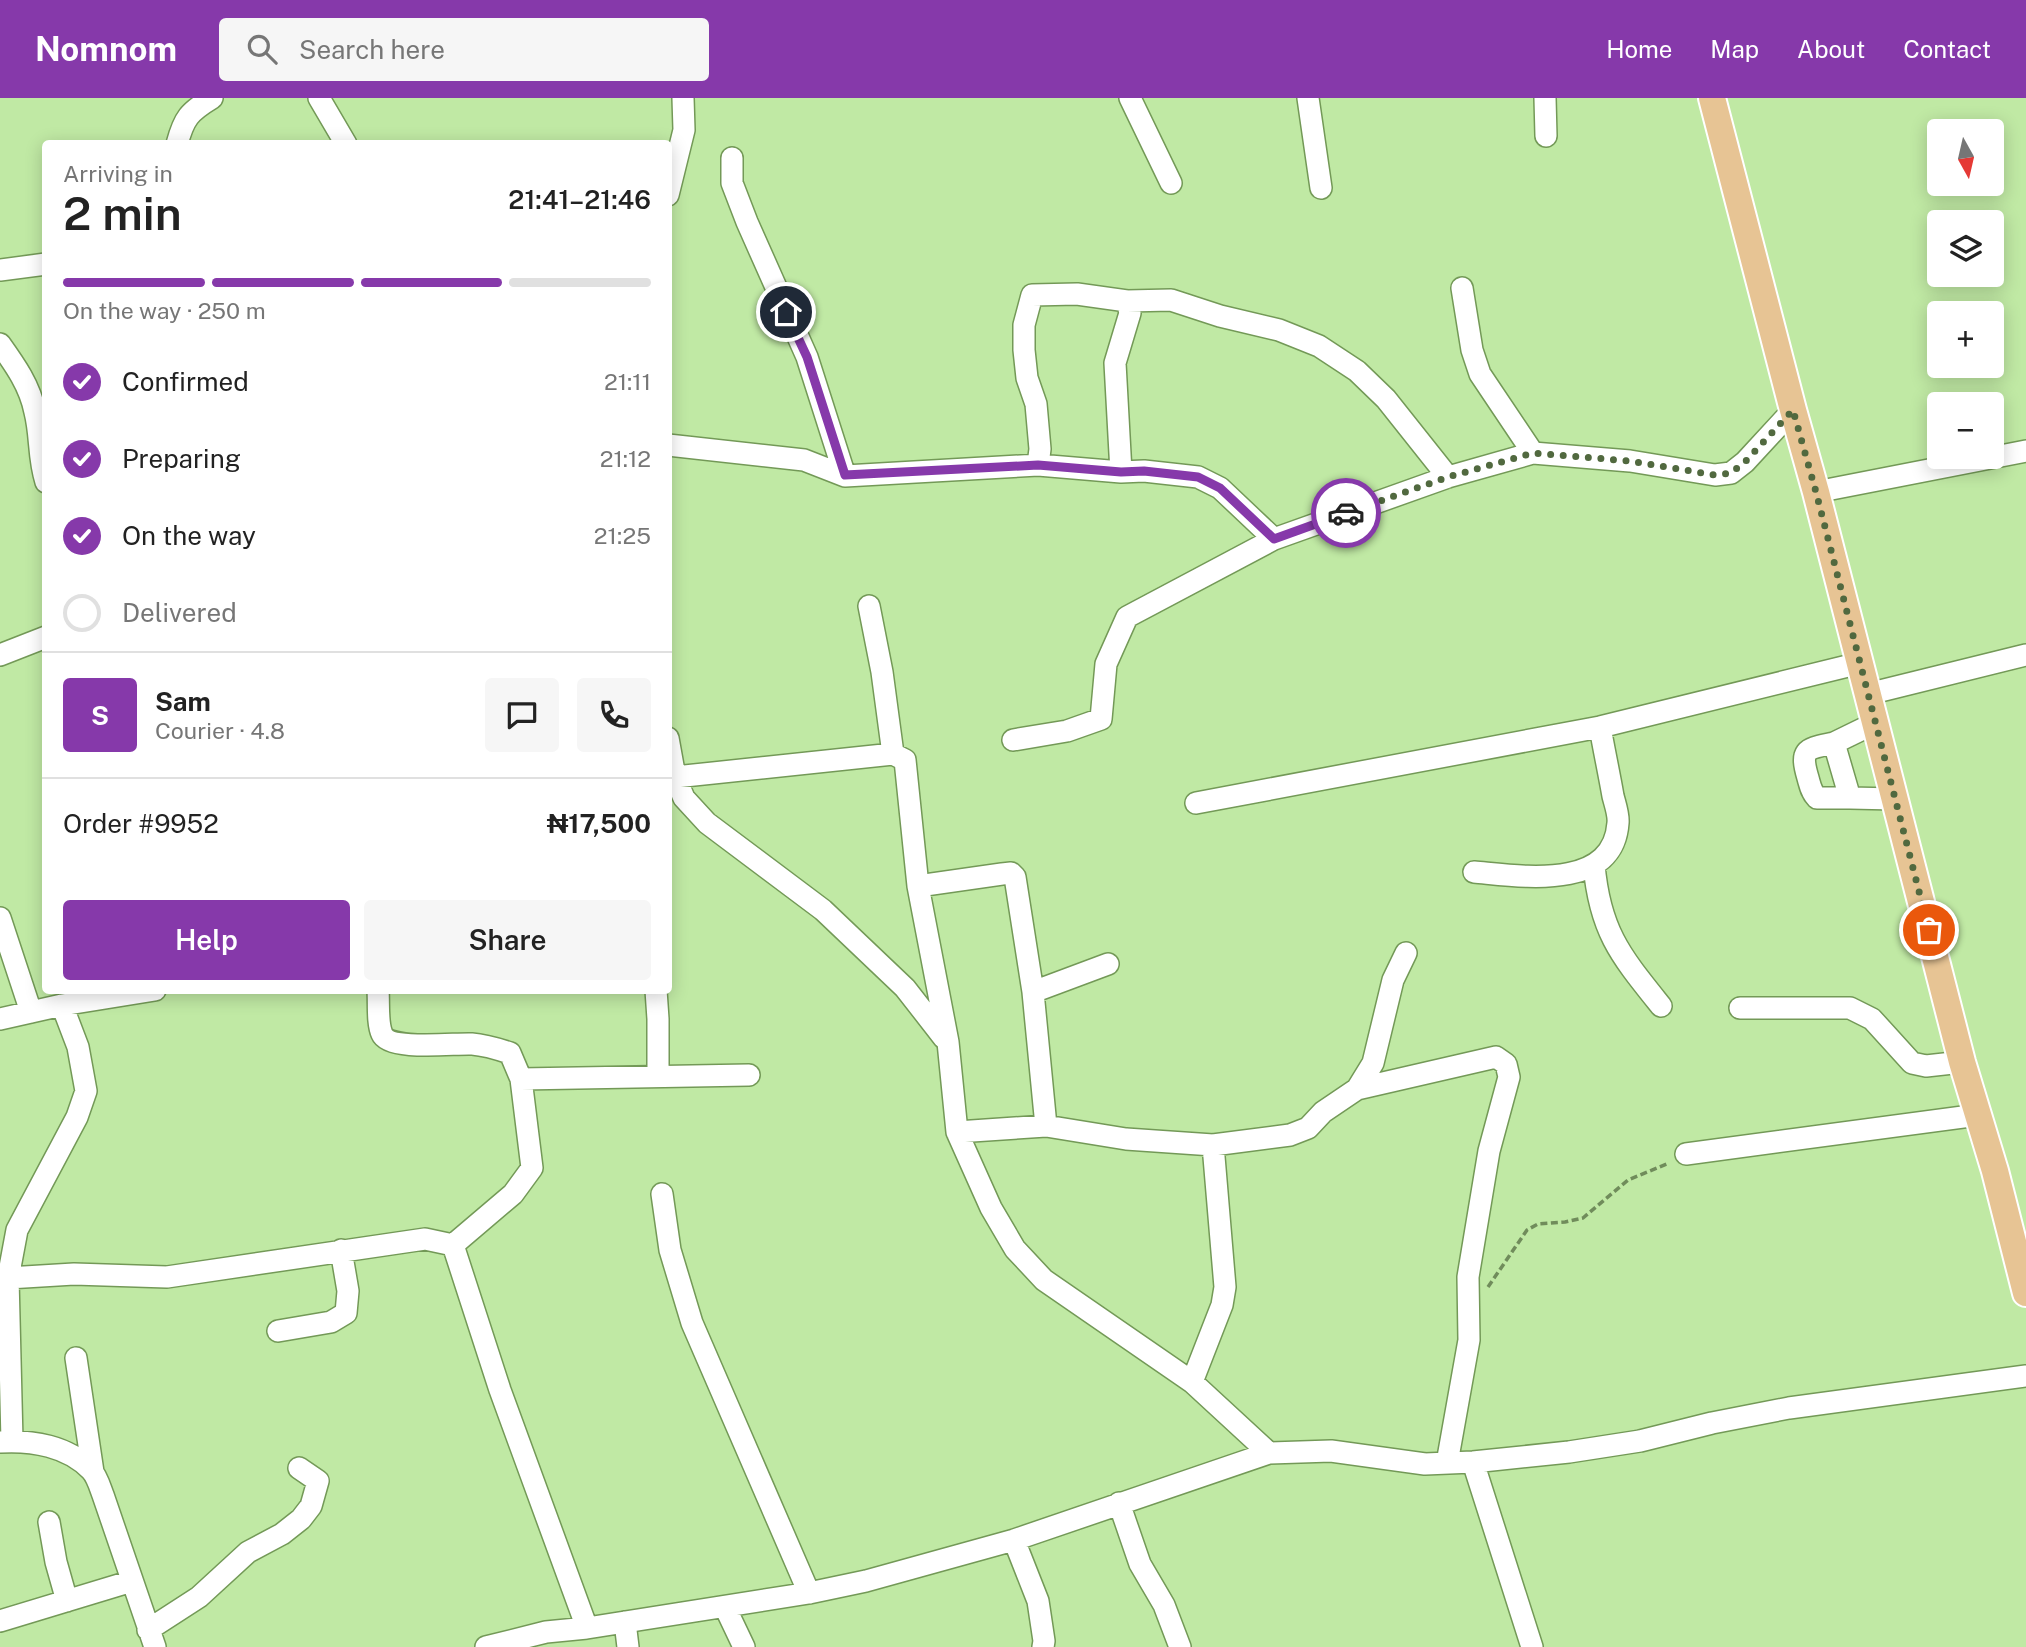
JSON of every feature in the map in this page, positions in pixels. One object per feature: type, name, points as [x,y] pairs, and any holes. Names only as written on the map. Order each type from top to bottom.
[{"type":"main road","points":[[1712,98],[1962,1062],[1995,1171],[2026,1293]]},
{"type":"street","points":[[178,140],[184,121],[200,105],[212,98]]},
{"type":"street","points":[[319,98],[344,140]]},
{"type":"street","points":[[672,178],[684,130],[683,98]]},
{"type":"street","points":[[1130,98],[1171,184]]},
{"type":"street","points":[[1308,98],[1321,188]]},
{"type":"street","points":[[1545,98],[1546,136]]},
{"type":"street","points":[[732,158],[732,183],[751,234],[807,357],[845,475]]},
{"type":"street","points":[[0,270],[42,265]]},
{"type":"street","points":[[1462,288],[1472,350],[1480,374],[1533,453]]},
{"type":"street","points":[[1038,465],[1041,449],[1036,404],[1027,378],[1024,325],[1032,295],[1077,294],[1128,301],[1171,300],[1220,316],[1279,330],[1319,346],[1357,371],[1386,399],[1448,477]]},
{"type":"street","points":[[1121,472],[1115,363],[1130,313],[1128,301]]},
{"type":"street","points":[[0,344],[21,374],[30,394],[42,446],[42,468]]},
{"type":"street","points":[[1013,740],[1067,732],[1101,719],[1106,664],[1127,617],[1274,539],[1448,477],[1533,453],[1617,459],[1715,475],[1731,473],[1745,462],[1793,410]]},
{"type":"street","points":[[672,445],[804,460],[845,475],[1038,465],[1198,477],[1220,488],[1274,539]]},
{"type":"street","points":[[1816,492],[2026,451]]},
{"type":"street","points":[[869,606],[894,754]]},
{"type":"street","points":[[0,655],[42,639]]},
{"type":"street","points":[[1868,694],[2026,655]]},
{"type":"street","points":[[1196,803],[1600,727],[1860,663]]},
{"type":"street","points":[[1875,723],[1834,743],[1812,748],[1805,752],[1802,758],[1812,793],[1817,798],[1895,799]]},
{"type":"street","points":[[1474,872],[1531,877],[1581,871],[1594,865],[1613,844],[1618,822],[1600,727]]},
{"type":"street","points":[[1834,743],[1850,798]]},
{"type":"street","points":[[675,777],[894,754],[905,760],[918,886],[948,1042],[957,1132],[991,1208],[1015,1250],[1044,1280],[1192,1382],[1269,1453]]},
{"type":"street","points":[[672,760],[676,799],[823,910],[905,988],[948,1042]]},
{"type":"street","points":[[1594,865],[1601,913],[1621,957],[1661,1006]]},
{"type":"street","points":[[918,886],[1011,873],[1015,877],[1033,992],[1046,1126]]},
{"type":"street","points":[[0,918],[31,1012]]},
{"type":"street","points":[[1357,1089],[1373,1063],[1393,980],[1406,953]]},
{"type":"street","points":[[1033,992],[1108,964]]},
{"type":"street","points":[[0,1019],[130,994]]},
{"type":"street","points":[[378,994],[381,1034],[387,1041],[399,1044],[474,1044],[497,1048],[510,1053],[521,1079],[532,1168],[513,1194],[453,1245]]},
{"type":"street","points":[[656,994],[658,1076]]},
{"type":"street","points":[[62,1005],[78,1047],[86,1091],[78,1117],[17,1230],[8,1278],[6,1441],[37,1443],[66,1451],[93,1472]]},
{"type":"street","points":[[1740,1008],[1850,1008],[1872,1019],[1912,1063],[1926,1066],[1962,1062]]},
{"type":"street","points":[[957,1132],[1046,1126],[1126,1139],[1213,1145],[1290,1135],[1308,1128],[1323,1112],[1357,1089],[1496,1058],[1506,1064],[1509,1077],[1489,1151],[1468,1277],[1469,1340],[1447,1463]]},
{"type":"street","points":[[521,1079],[749,1075]]},
{"type":"street","points":[[1686,1154],[1978,1115]]},
{"type":"street","points":[[1192,1382],[1222,1305],[1226,1287],[1213,1145]]},
{"type":"street","points":[[662,1194],[670,1250],[692,1324],[809,1593]]},
{"type":"street","points":[[8,1278],[74,1274],[167,1277],[425,1240],[453,1245]]},
{"type":"street","points":[[453,1245],[500,1390],[587,1628]]},
{"type":"street","points":[[278,1331],[331,1322],[346,1313],[348,1291],[341,1250]]},
{"type":"street","points":[[76,1357],[93,1472],[151,1638],[248,1552],[282,1534],[301,1519],[311,1506],[318,1481],[299,1468]]},
{"type":"street","points":[[486,1647],[518,1637],[809,1593],[866,1581],[1013,1540],[1269,1453],[1331,1451],[1425,1464],[1473,1462],[1640,1441],[1789,1408],[2026,1376]]},
{"type":"street","points":[[1473,1462],[1532,1647]]},
{"type":"street","points":[[1119,1503],[1140,1564],[1164,1605],[1180,1647]]},
{"type":"street","points":[[49,1522],[67,1601]]},
{"type":"street","points":[[1013,1540],[1038,1601],[1043,1647]]},
{"type":"street","points":[[0,1621],[132,1581]]},
{"type":"street","points":[[726,1606],[744,1647]]},
{"type":"street","points":[[625,1622],[628,1647]]},
{"type":"path","points":[[1469,1317],[1516,1242],[1527,1230],[1538,1224],[1583,1218],[1628,1180],[1686,1154]]},
{"type":"way so far","points":[[1346,513],[1448,477],[1533,453],[1591,456],[1715,475],[1731,473],[1745,462],[1793,410],[1929,930]]},
{"type":"route","points":[[786,312],[807,357],[845,475],[1038,465],[1198,477],[1220,488],[1274,539],[1346,513]]}]
